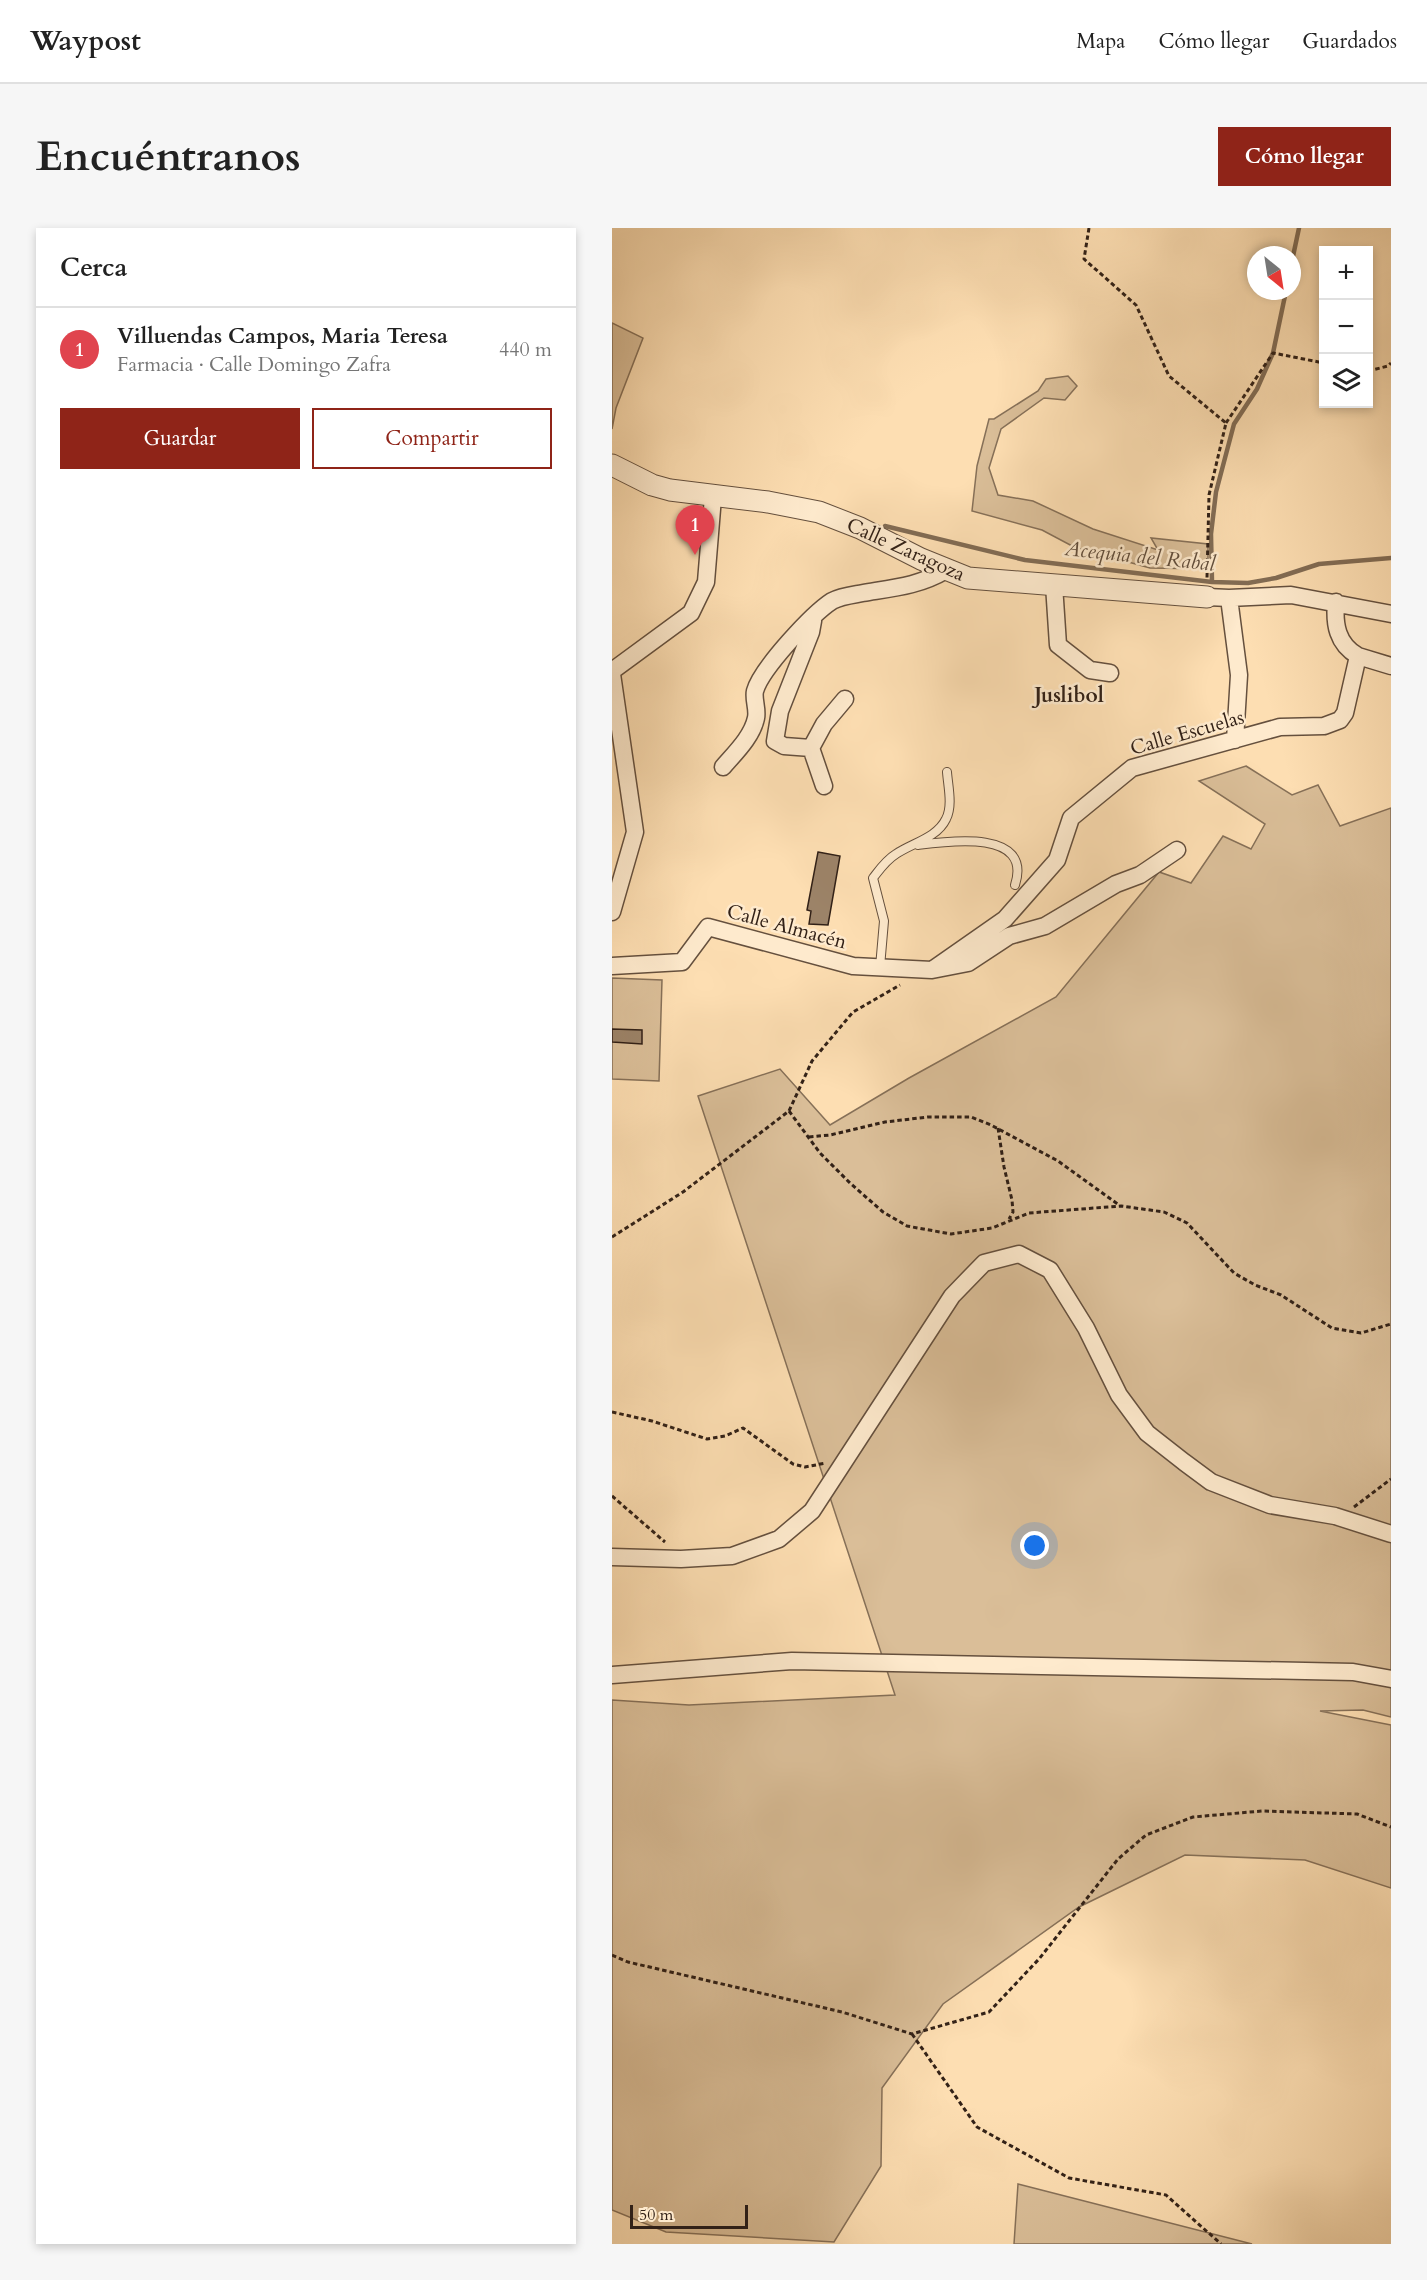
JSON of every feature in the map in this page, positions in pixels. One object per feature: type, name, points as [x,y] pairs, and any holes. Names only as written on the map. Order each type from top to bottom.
[{"type":"street","name":"Calle Zaragoza","points":[[612,465],[652,485],[670,490],[768,502],[819,512],[860,528],[946,570],[968,578],[1207,597]]},
{"type":"street","points":[[612,912],[635,832],[612,673],[691,613],[706,582],[714,497]]},
{"type":"street","points":[[723,767],[745,741],[754,726],[757,709],[754,693],[759,683],[787,645],[814,618],[837,598],[922,583],[946,570]]},
{"type":"street","points":[[1054,585],[1058,645],[1089,670],[1110,673]]},
{"type":"street","points":[[1207,597],[1290,595],[1391,614]]},
{"type":"street","points":[[1229,598],[1239,675],[1235,740]]},
{"type":"street","points":[[1336,602],[1337,631],[1344,645],[1359,656],[1391,666]]},
{"type":"street","points":[[812,748],[784,746],[775,741],[780,711],[811,632],[814,618]]},
{"type":"street","name":"Calle Escuelas","points":[[932,970],[1005,919],[1057,860],[1071,818],[1131,768],[1280,727],[1324,726],[1340,720],[1345,713],[1359,656]]},
{"type":"street","points":[[824,786],[812,748],[824,724],[845,699]]},
{"type":"street","name":"Calle Almacén","points":[[612,966],[682,962],[708,927],[853,966],[932,970],[968,963],[1009,936],[1045,926],[1116,884],[1140,875],[1177,850]]},
{"type":"street","points":[[612,1557],[681,1559],[732,1556],[779,1539],[812,1511],[952,1296],[984,1263],[1019,1254],[1050,1270],[1086,1328],[1119,1395],[1146,1433],[1211,1482],[1270,1505],[1344,1519],[1391,1534]]},
{"type":"street","points":[[612,1675],[792,1661],[1353,1672],[1391,1679]]},
{"type":"lane","points":[[880,967],[884,921],[873,878],[895,854],[941,827],[947,818],[950,798],[947,772]]},
{"type":"lane","points":[[912,845],[957,840],[984,841],[1002,848],[1015,860],[1018,868],[1015,885]]},
{"type":"path","points":[[1089,228],[1084,259],[1136,305],[1169,376],[1226,423]]},
{"type":"path","points":[[1207,574],[1209,495],[1226,423],[1273,353],[1319,362]]},
{"type":"path","points":[[1373,370],[1391,363]]},
{"type":"path","points":[[612,1237],[683,1192],[789,1111],[812,1061],[853,1012],[902,984]]},
{"type":"path","points":[[789,1111],[820,1153],[850,1183],[884,1212],[907,1226],[951,1234],[981,1231],[1029,1213],[1121,1206],[1164,1212],[1187,1223],[1234,1273],[1255,1285],[1281,1295],[1332,1328],[1361,1333],[1391,1324]]},
{"type":"path","points":[[809,1137],[830,1135],[885,1122],[928,1117],[971,1117],[998,1128],[1058,1161],[1121,1206]]},
{"type":"path","points":[[998,1128],[1012,1200],[1013,1212],[1007,1221]]},
{"type":"path","points":[[612,1412],[652,1421],[707,1440],[725,1436],[743,1428],[793,1464],[805,1467],[847,1458]]},
{"type":"path","points":[[1344,1519],[1362,1500],[1391,1479]]},
{"type":"path","points":[[612,1496],[672,1548],[681,1559]]},
{"type":"path","points":[[612,1955],[628,1962],[843,2012],[912,2034],[989,2012],[1039,1959],[1118,1859],[1146,1835],[1193,1817],[1262,1811],[1358,1814],[1391,1827]]},
{"type":"path","points":[[912,2034],[977,2127],[1069,2178],[1166,2195],[1221,2244]]},
{"type":"shaded area","points":[[612,323],[643,338],[616,408],[612,429]]},
{"type":"shaded area","points":[[1068,376],[1077,386],[1065,400],[1044,398],[1001,429],[989,468],[998,495],[1033,501],[1093,529],[1158,550],[1151,538],[1208,544],[1208,569],[1150,568],[1074,547],[1042,530],[972,511],[977,466],[989,419],[994,419],[1038,391],[1046,379]]},
{"type":"shaded area","points":[[1246,766],[1292,795],[1318,785],[1340,826],[1391,808],[1391,1717],[1363,1710],[1320,1711],[1391,1725],[1391,1888],[1305,1860],[1185,1855],[1079,1907],[943,2004],[882,2088],[881,2166],[834,2242],[666,2232],[612,2210],[612,1700],[689,1705],[895,1695],[698,1096],[780,1069],[830,1125],[909,1078],[1056,997],[1159,872],[1191,883],[1223,836],[1251,849],[1265,824],[1199,781]]},
{"type":"shaded area","points":[[612,978],[662,980],[659,1081],[612,1079]]},
{"type":"shaded area","points":[[1018,2184],[1252,2244],[1014,2244]]},
{"type":"building","points":[[818,852],[840,856],[828,925],[809,924],[811,911],[807,910]]},
{"type":"building","points":[[612,1029],[642,1030],[642,1044],[612,1042]]},
{"type":"waterway","points":[[1295,246],[1299,228]]},
{"type":"waterway","points":[[1212,582],[1211,534],[1216,492],[1234,424],[1257,389],[1273,353],[1284,300]]},
{"type":"waterway","name":"Acequia del Rabal","points":[[885,526],[1025,560],[1212,582],[1248,583],[1276,578],[1319,564],[1391,558]]},
{"type":"place","name":"Villuendas Campos, Maria Teresa","points":[[695,555]]},
{"type":"district","name":"Juslibol","points":[[1069,695]]}]
